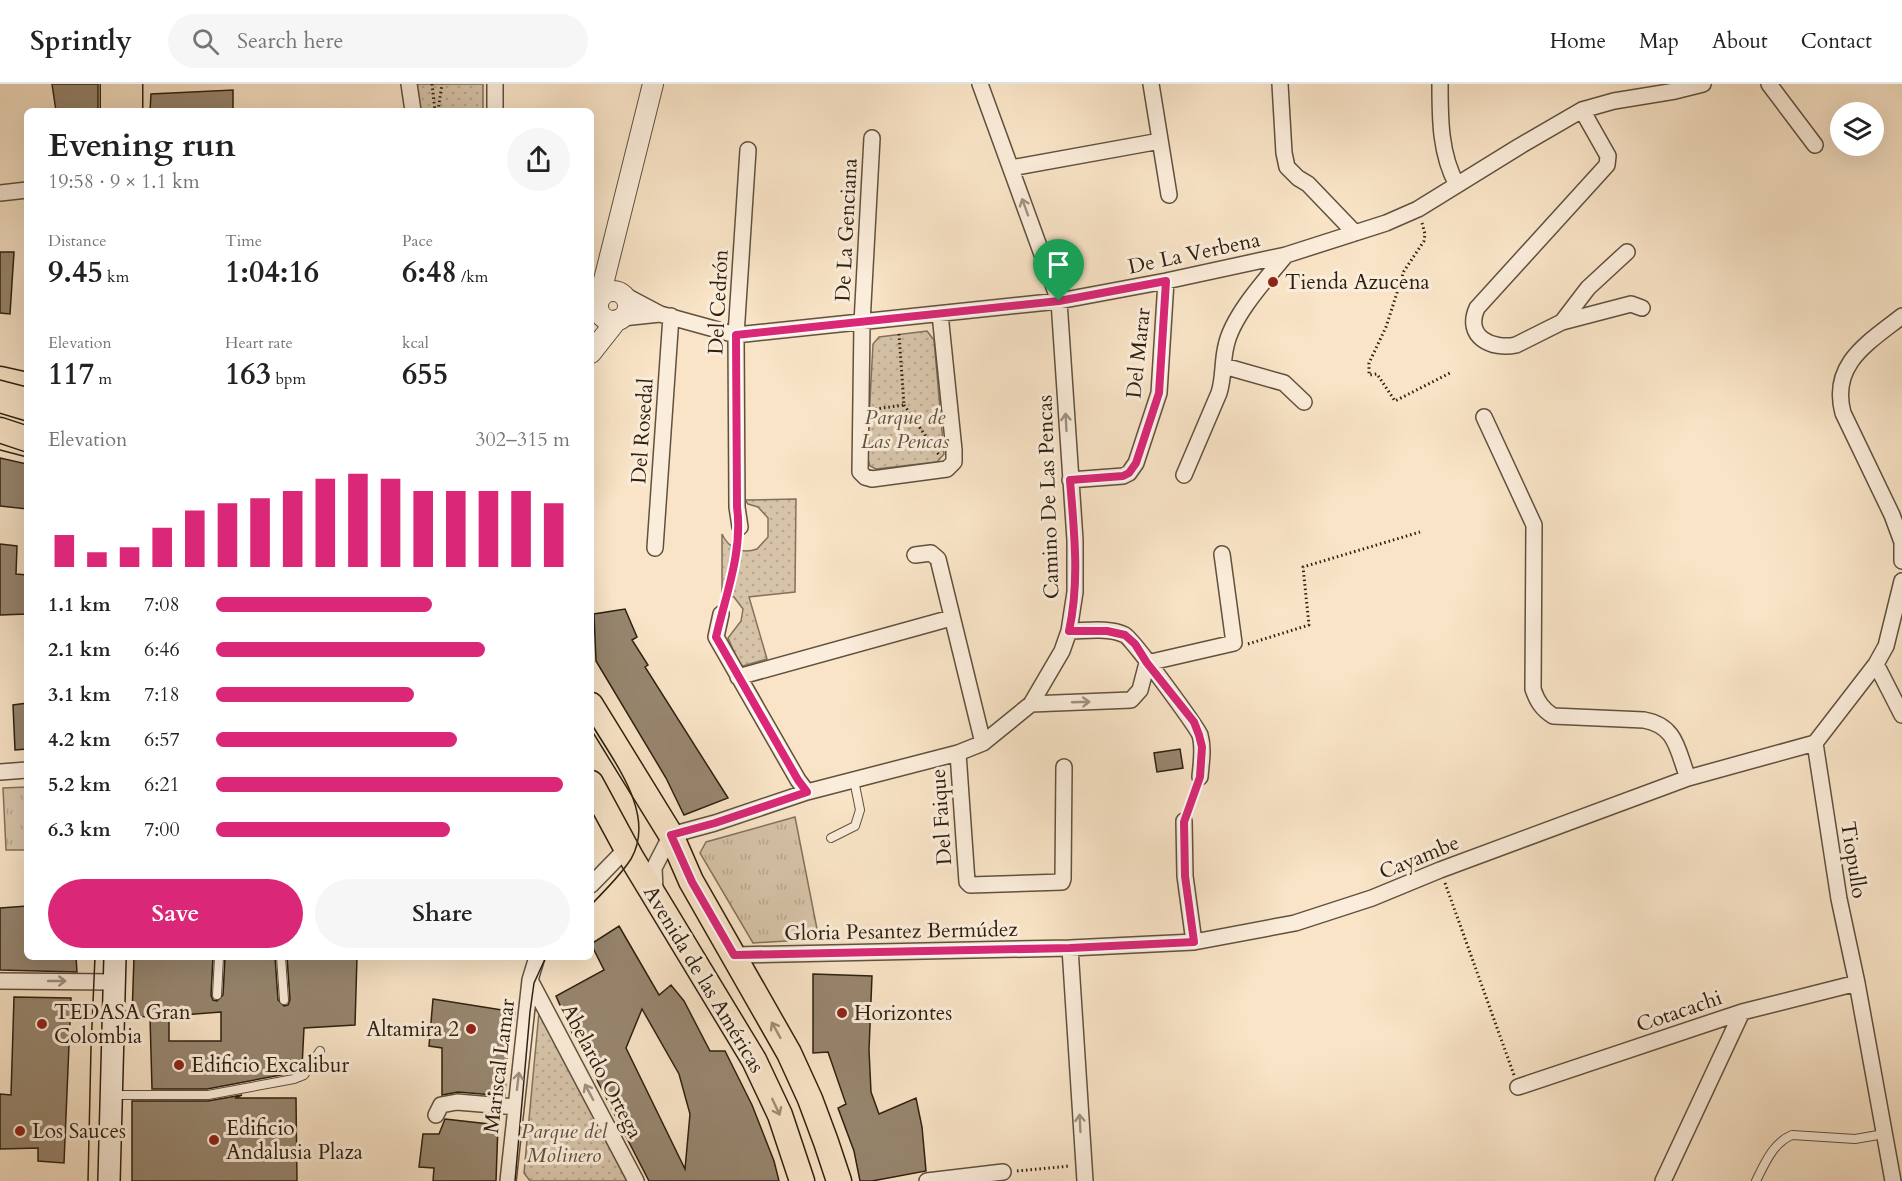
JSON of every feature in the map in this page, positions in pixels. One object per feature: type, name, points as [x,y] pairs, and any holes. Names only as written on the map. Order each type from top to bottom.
[{"type":"main road","points":[[113,84],[113,108]]},
{"type":"main road","points":[[130,84],[130,108]]},
{"type":"main road","points":[[13,386],[24,403]]},
{"type":"main road","points":[[0,417],[24,424]]},
{"type":"main road","points":[[0,430],[24,438]]},
{"type":"main road","name":"Avenida de las Américas","points":[[594,710],[789,1053],[810,1099],[839,1181]]},
{"type":"main road","points":[[594,739],[638,811],[653,827],[665,835],[667,842]]},
{"type":"main road","name":"Avenida de las Américas","points":[[594,788],[627,848],[754,1060],[780,1115],[802,1181]]},
{"type":"main road","points":[[109,1181],[115,960]]},
{"type":"street","points":[[409,84],[413,108]]},
{"type":"street","points":[[495,84],[495,108]]},
{"type":"street","points":[[594,321],[653,84]]},
{"type":"street","name":"Camino De Las Pencas","points":[[667,842],[807,792],[958,753],[983,743],[1031,704],[1057,663],[1069,631],[1075,592],[1075,540],[1059,301],[980,84]]},
{"type":"street","points":[[1151,84],[1169,195]]},
{"type":"street","points":[[1280,84],[1284,153],[1287,167],[1308,184],[1355,233]]},
{"type":"street","points":[[1440,84],[1441,136],[1457,185]]},
{"type":"street","name":"De La Verbena","points":[[622,293],[666,315],[736,335],[1059,301],[1166,281],[1286,255],[1355,233],[1418,209],[1582,110],[1614,101],[1703,84]]},
{"type":"street","points":[[1769,84],[1815,145]]},
{"type":"street","points":[[1582,110],[1605,149],[1608,156],[1607,165],[1478,308],[1473,318],[1474,327],[1487,343],[1502,346],[1516,345],[1562,322],[1631,304],[1642,308]]},
{"type":"street","name":"De La Genciana","points":[[872,138],[862,323],[860,472],[865,477],[872,478],[947,469]]},
{"type":"street","points":[[1011,168],[1160,141]]},
{"type":"street","name":"Del Cedrón","points":[[740,527],[737,507],[736,335],[748,150]]},
{"type":"street","points":[[0,193],[24,190]]},
{"type":"street","points":[[594,349],[628,307],[622,293],[612,247]]},
{"type":"street","points":[[1562,322],[1588,288],[1627,252]]},
{"type":"street","points":[[1184,476],[1219,393],[1226,346],[1232,326],[1286,255]]},
{"type":"street","name":"Del Marar","points":[[1070,480],[1123,476],[1129,473],[1136,463],[1159,393],[1166,281]]},
{"type":"street","points":[[619,319],[608,320],[604,317],[599,302],[602,296],[610,291],[622,293]]},
{"type":"street","points":[[940,314],[954,450],[954,462],[947,469]]},
{"type":"street","name":"De La Verbena","points":[[619,319],[666,315]]},
{"type":"street","name":"Del Rosedal","points":[[655,548],[666,315]]},
{"type":"street","points":[[1902,316],[1863,348],[1851,362],[1840,386],[1839,399],[1892,515],[1902,542],[1902,561]]},
{"type":"street","points":[[1224,366],[1284,383],[1304,402]]},
{"type":"street","points":[[1484,417],[1534,525],[1533,689],[1537,700],[1545,711],[1553,716],[1644,720],[1666,728],[1674,740],[1689,778]]},
{"type":"street","points":[[915,555],[931,554],[938,559],[983,743]]},
{"type":"street","points":[[1147,663],[1234,643],[1221,554]]},
{"type":"street","points":[[1815,743],[1876,664],[1886,646],[1902,581]]},
{"type":"street","points":[[721,614],[716,637],[807,792]]},
{"type":"street","points":[[738,677],[951,618]]},
{"type":"street","points":[[1069,631],[1107,631],[1125,635],[1135,644],[1197,728],[1202,747],[1200,777]]},
{"type":"street","points":[[1886,646],[1902,641]]},
{"type":"street","points":[[1031,704],[1131,700],[1140,690],[1147,663]]},
{"type":"street","points":[[1876,664],[1902,715]]},
{"type":"street","name":"Cayambe","points":[[1070,948],[1194,942],[1295,923],[1372,898],[1440,870],[1689,778],[1815,743]]},
{"type":"street","name":"Tiopullo","points":[[1815,743],[1839,899],[1857,983],[1893,1181]]},
{"type":"street","name":"Del Faique","points":[[958,753],[967,882],[970,885],[1062,882],[1064,768]]},
{"type":"street","points":[[0,772],[24,770]]},
{"type":"street","points":[[1184,822],[1185,876],[1194,942]]},
{"type":"street","points":[[656,897],[654,868],[667,842]]},
{"type":"street","points":[[594,882],[627,848]]},
{"type":"street","points":[[1070,948],[1084,1181]]},
{"type":"street","name":"Gloria Pesantez Bermúdez","points":[[734,955],[1070,948]]},
{"type":"street","name":"Mariscal Lamar","points":[[507,1181],[530,980],[536,960]]},
{"type":"street","name":"Abelardo Ortega","points":[[530,980],[636,1181]]},
{"type":"street","points":[[0,981],[115,982]]},
{"type":"street","name":"Cotacachi","points":[[1518,1088],[1742,1012],[1857,983]]},
{"type":"street","points":[[1663,1181],[1742,1012]]},
{"type":"street","points":[[436,1115],[441,1105],[457,1102],[515,1107]]},
{"type":"street","points":[[927,1181],[1004,1172]]},
{"type":"lane","points":[[831,838],[855,826],[860,810],[854,780]]},
{"type":"lane","points":[[217,995],[219,960]]},
{"type":"lane","points":[[281,960],[284,1000]]},
{"type":"lane","points":[[111,1095],[208,1095],[294,1079],[304,1075],[320,1051]]},
{"type":"lane","points":[[1756,1181],[1773,1149],[1784,1138],[1792,1135],[1855,1139],[1884,1134]]},
{"type":"path","points":[[432,84],[436,108]]},
{"type":"path","points":[[438,108],[442,84]]},
{"type":"path","points":[[1418,209],[1425,234],[1424,241],[1404,271],[1386,327],[1369,363],[1369,375],[1377,374],[1395,401],[1450,373]]},
{"type":"path","points":[[899,333],[904,405],[947,469]]},
{"type":"path","points":[[870,409],[904,405]]},
{"type":"path","points":[[721,614],[737,550],[740,527]]},
{"type":"path","points":[[1234,643],[1246,645],[1309,625],[1303,567],[1420,532]]},
{"type":"path","points":[[1184,822],[1200,777]]},
{"type":"path","points":[[1440,870],[1518,1088]]},
{"type":"path","points":[[1004,1172],[1083,1165]]},
{"type":"green space","points":[[413,84],[483,84],[483,108],[417,108]]},
{"type":"green space","name":"Parque de Las Pencas","points":[[927,331],[934,340],[944,454],[937,462],[876,469],[870,466],[867,456],[873,344],[879,337]]},
{"type":"green space","points":[[796,499],[795,592],[749,597],[767,659],[743,666],[739,663],[728,638],[741,621],[743,609],[734,597],[722,595],[722,534],[736,549],[746,551],[757,549],[768,537],[768,518],[758,507],[748,504],[745,500]]},
{"type":"green space","points":[[24,787],[24,850],[6,850],[3,788]]},
{"type":"green space","points":[[795,817],[819,939],[753,943],[700,853],[706,842]]},
{"type":"green space","name":"Parque del Molinero","points":[[539,1012],[627,1181],[530,1181],[524,1173]]},
{"type":"building","points":[[52,84],[98,84],[98,108],[56,108]]},
{"type":"building","points":[[233,90],[233,108],[150,108],[151,94]]},
{"type":"building","points":[[0,252],[14,252],[10,314],[0,313]]},
{"type":"building","points":[[0,458],[24,463],[24,509],[0,506]]},
{"type":"building","points":[[0,544],[17,546],[16,574],[24,575],[24,614],[0,615]]},
{"type":"building","points":[[625,609],[637,637],[632,640],[648,665],[645,667],[728,798],[684,815],[666,778],[596,661],[594,614]]},
{"type":"building","points":[[24,703],[24,749],[15,750],[13,705]]},
{"type":"building","points":[[1180,749],[1183,768],[1157,772],[1154,753]]},
{"type":"building","points":[[24,906],[24,960],[76,960],[77,972],[0,970],[0,908]]},
{"type":"building","points":[[619,926],[659,995],[671,985],[684,1001],[710,1051],[725,1051],[752,1105],[774,1161],[779,1181],[649,1181],[589,1060],[573,1035],[556,996],[604,970],[594,950],[594,942]],"holes":[[[642,1009],[679,1074],[690,1114],[685,1169],[626,1048]]]},
{"type":"building","points":[[134,960],[213,960],[211,995],[213,1000],[217,1001],[223,995],[225,960],[275,960],[278,1000],[284,1006],[288,1005],[290,1000],[287,960],[357,960],[355,1025],[304,1028],[302,1067],[286,1074],[207,1089],[152,1089],[150,1017],[132,1016]],"holes":[[[221,1012],[221,1041],[169,1041],[169,1016]]]},
{"type":"building","points":[[813,974],[872,976],[869,1050],[871,1092],[879,1114],[916,1098],[922,1127],[926,1171],[860,1181],[854,1151],[838,1108],[846,1104],[828,1052],[813,1053]]},
{"type":"building","points":[[14,997],[71,998],[64,1163],[38,1161],[38,1148],[0,1149],[0,1094],[11,1095]]},
{"type":"building","points":[[433,999],[515,1012],[507,1059],[505,1096],[458,1092],[442,1095],[442,1048],[429,1046]]},
{"type":"building","name":"Edificio Andalusia Plaza","points":[[242,1095],[235,1098],[296,1098],[297,1181],[132,1181],[132,1101],[208,1101]]},
{"type":"building","points":[[445,1119],[498,1125],[496,1181],[433,1181],[434,1168],[419,1167],[423,1134],[439,1134]]},
{"type":"tram line","points":[[0,380],[24,386]]},
{"type":"tram line","points":[[0,450],[24,456]]},
{"type":"tram line","points":[[594,728],[629,788],[636,806],[639,824],[638,842],[631,859],[594,902]]},
{"type":"tram line","points":[[88,1181],[95,960]]},
{"type":"tram line","points":[[515,1181],[530,1012],[534,983],[545,960]]},
{"type":"place","name":"Tienda Azucena","points":[[1273,282]]},
{"type":"place","name":"Horizontes","points":[[842,1013]]},
{"type":"place","name":"TEDASA Gran Colombia","points":[[42,1024]]},
{"type":"place","name":"Altamira 2","points":[[471,1029]]},
{"type":"place","name":"Edificio Excalibur","points":[[179,1065]]},
{"type":"place","name":"Los Sauces","points":[[20,1131]]},
{"type":"place","name":"Edificio Andalusia Plaza","points":[[214,1140]]},
{"type":"route","points":[[1166,281],[1159,393],[1136,463],[1129,473],[1123,476],[1070,480],[1075,540],[1075,592],[1069,631],[1107,631],[1125,635],[1135,644],[1147,663],[1194,722],[1202,747],[1200,777],[1184,822],[1185,876],[1194,942],[1070,948],[734,955],[692,882],[671,835],[715,823],[807,792],[716,637],[737,550],[740,527],[737,507],[736,335],[1059,301],[1166,281]]}]
